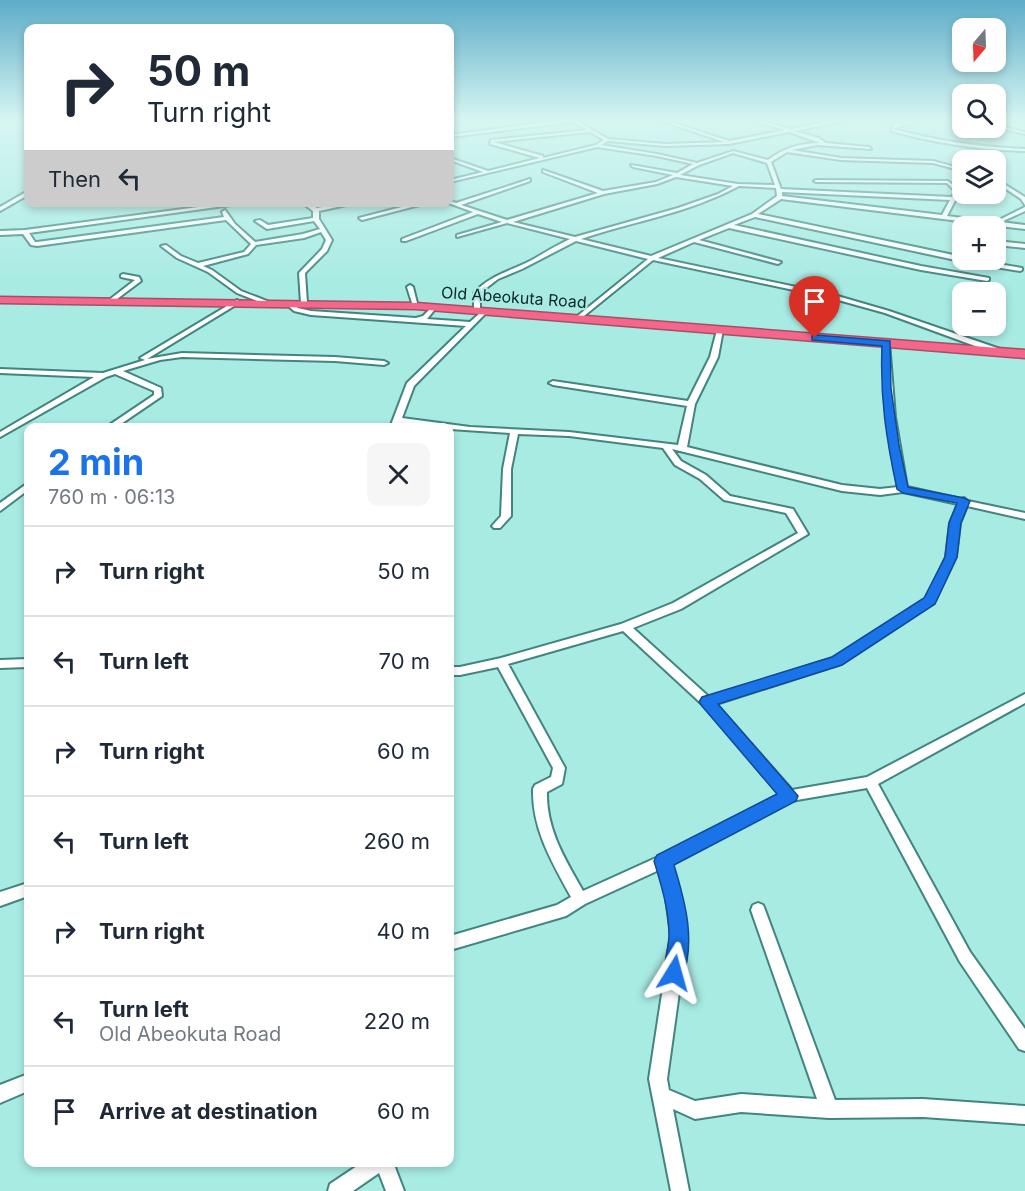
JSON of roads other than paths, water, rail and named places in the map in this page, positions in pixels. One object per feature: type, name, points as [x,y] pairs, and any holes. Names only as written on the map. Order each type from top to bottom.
[{"type":"highway","name":"Old Abeokuta Road","points":[[0,300],[265,302],[416,306],[1025,354]]},
{"type":"street","points":[[454,180],[473,175]]},
{"type":"street","points":[[554,175],[603,193]]},
{"type":"street","points":[[459,236],[603,193],[657,183],[676,175],[738,185],[952,199]]},
{"type":"street","points":[[771,175],[779,188],[780,197]]},
{"type":"street","points":[[455,205],[528,180]]},
{"type":"street","points":[[816,181],[941,181],[948,182],[952,186]]},
{"type":"street","points":[[396,423],[410,385],[472,324],[481,312],[477,293],[489,280],[526,266],[576,238],[680,209],[726,192],[738,185]]},
{"type":"street","points":[[1006,187],[1023,198],[1025,203]]},
{"type":"street","points":[[871,194],[874,207]]},
{"type":"street","points":[[0,209],[24,196]]},
{"type":"street","points":[[577,319],[652,258],[696,241],[754,214],[780,197],[944,216],[952,220]]},
{"type":"street","points":[[944,216],[952,202]]},
{"type":"street","points":[[455,205],[508,222],[652,258],[832,296],[897,315],[1000,352]]},
{"type":"street","points":[[0,233],[25,232],[221,207],[226,218],[247,234],[254,244]]},
{"type":"street","points":[[311,207],[316,210],[332,207]]},
{"type":"street","points":[[362,218],[408,207]]},
{"type":"street","points":[[1006,218],[1025,209]]},
{"type":"street","points":[[304,303],[302,273],[325,250],[329,240],[316,219],[316,210]]},
{"type":"street","points":[[404,240],[478,212]]},
{"type":"street","points":[[754,214],[952,256]]},
{"type":"street","points":[[25,232],[33,244],[37,244],[226,218]]},
{"type":"street","points":[[258,222],[267,227],[316,219]]},
{"type":"street","points":[[1006,225],[1025,227]]},
{"type":"street","points":[[728,226],[921,268],[987,279]]},
{"type":"street","points":[[198,265],[246,253],[254,244],[304,236],[323,230]]},
{"type":"street","points":[[696,241],[778,262]]},
{"type":"street","points":[[1006,244],[1025,246]]},
{"type":"street","points":[[164,246],[179,257],[218,276],[239,292],[265,302]]},
{"type":"street","points":[[1006,266],[1020,268]]},
{"type":"street","points":[[111,301],[138,281],[137,278],[123,276]]},
{"type":"street","points":[[410,287],[416,306]]},
{"type":"street","points":[[132,366],[237,302]]},
{"type":"street","points":[[288,303],[296,310],[304,312],[472,324]]},
{"type":"street","points":[[417,320],[433,308]]},
{"type":"street","points":[[682,448],[691,404],[714,357],[720,330]]},
{"type":"street","points":[[887,343],[886,388],[893,445],[903,489]]},
{"type":"street","points":[[0,371],[103,375],[159,358],[182,355],[335,359],[384,363]]},
{"type":"street","points":[[117,423],[158,396],[158,390],[118,372]]},
{"type":"street","points":[[0,435],[103,375]]},
{"type":"street","points":[[553,383],[691,404]]},
{"type":"street","points":[[454,428],[569,435],[682,448],[842,488],[880,492],[903,489],[1025,516]]},
{"type":"street","points":[[497,526],[506,516],[507,469],[514,432]]},
{"type":"street","points":[[454,671],[501,662],[625,627],[687,601],[803,534],[790,511],[727,498],[703,477],[678,464],[667,447]]},
{"type":"street","points":[[0,508],[24,489]]},
{"type":"street","points":[[707,702],[837,661],[930,601],[951,557],[955,523],[964,501]]},
{"type":"street","points":[[625,627],[707,702],[789,796]]},
{"type":"street","points":[[501,662],[560,768],[557,780],[540,789],[540,814],[553,850],[580,899]]},
{"type":"street","points":[[0,664],[24,663]]},
{"type":"street","points":[[454,942],[561,910],[789,796],[870,782],[1025,698]]},
{"type":"street","points":[[870,782],[965,957],[1025,1043]]},
{"type":"street","points":[[663,861],[672,890],[679,935],[658,1079],[680,1191]]},
{"type":"street","points":[[0,899],[24,891]]},
{"type":"street","points":[[758,910],[828,1109]]},
{"type":"street","points":[[0,1094],[24,1085]]},
{"type":"street","points":[[662,1096],[695,1110],[741,1103],[828,1109],[923,1108],[1025,1115]]},
{"type":"street","points":[[337,1191],[374,1167]]},
{"type":"street","points":[[384,1167],[395,1191]]}]
